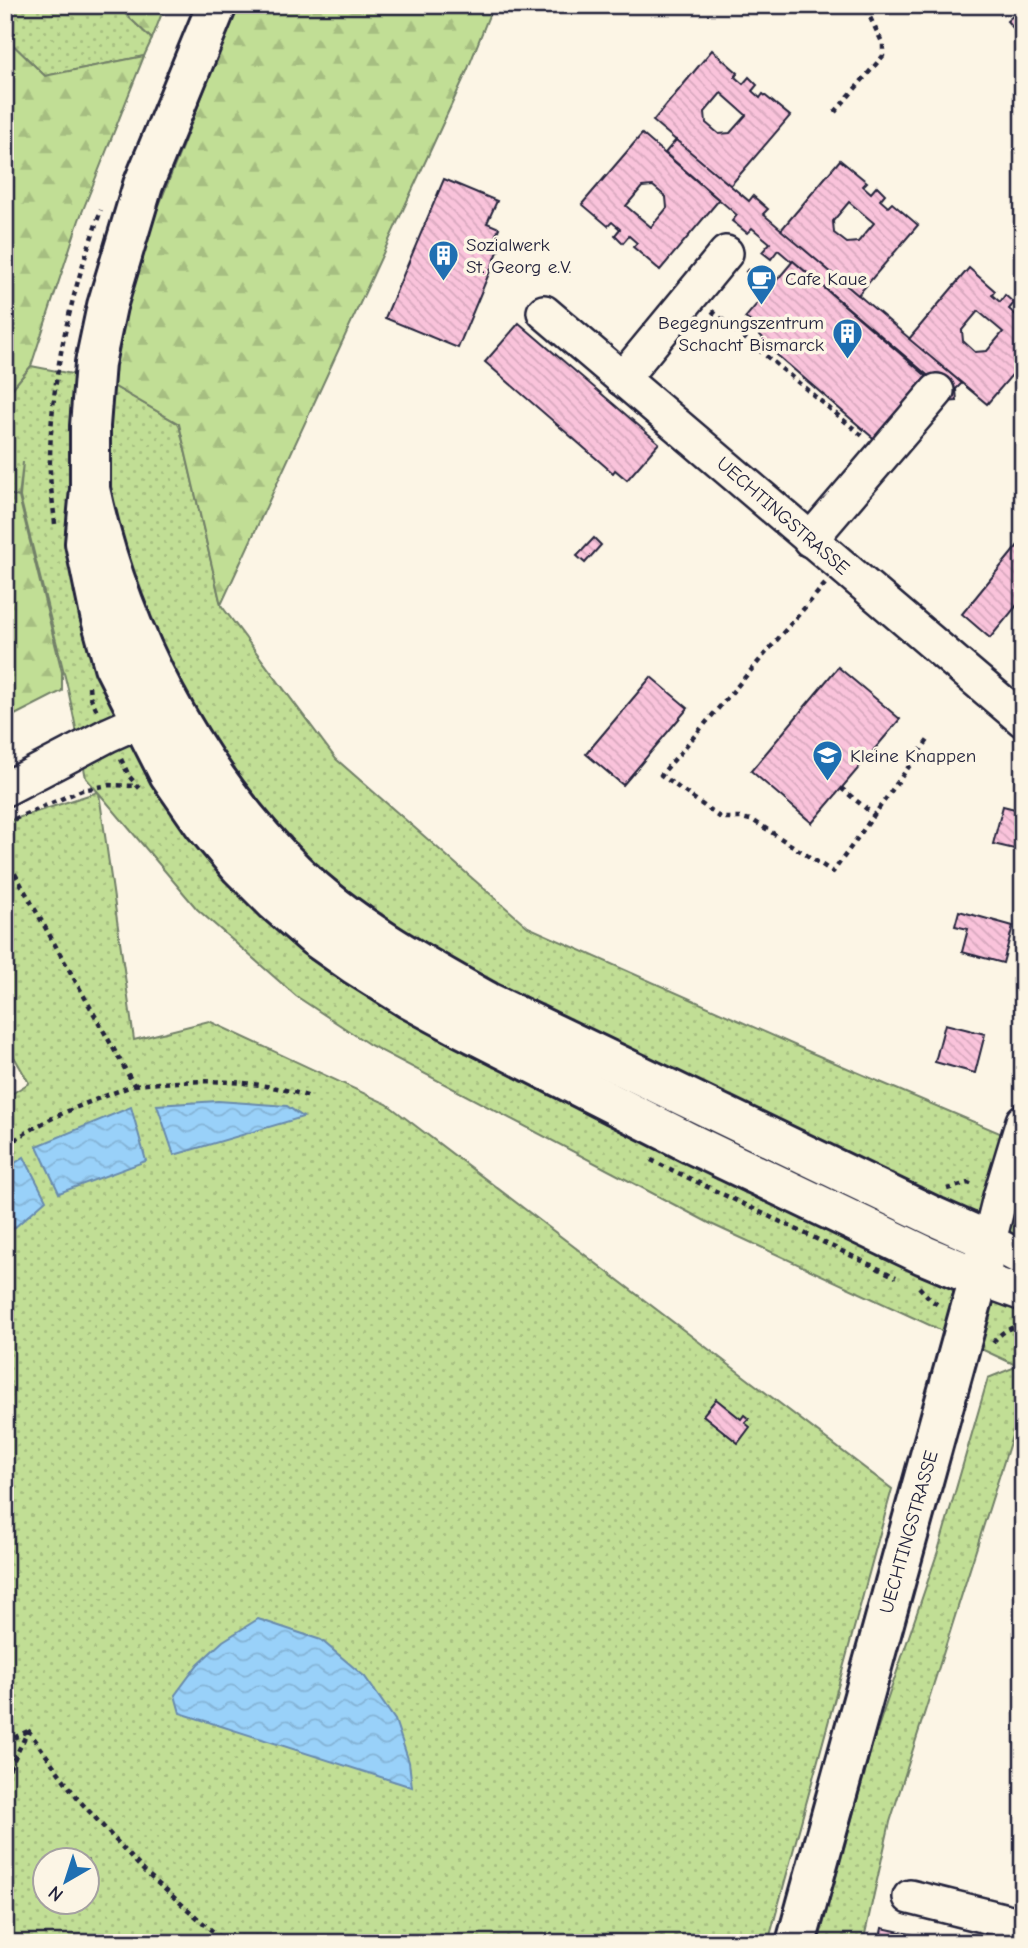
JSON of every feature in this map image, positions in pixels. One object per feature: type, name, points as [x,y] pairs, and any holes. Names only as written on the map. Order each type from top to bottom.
[{"type":"main road","points":[[217,5],[144,185],[107,306],[95,363],[85,543],[114,666],[202,757],[233,800],[297,873],[374,935],[488,1002],[989,1241]]},
{"type":"main road","points":[[157,713],[169,774],[203,824],[275,902],[315,937],[355,965],[461,1027],[668,1132],[924,1255],[979,1278]]},
{"type":"main road","name":"UECHTINGSTRASSE","points":[[796,1943],[989,1241]]},
{"type":"street","points":[[622,379],[726,253]]},
{"type":"street","name":"UECHTINGSTRASSE","points":[[544,312],[622,379],[737,465],[810,540],[1023,720]]},
{"type":"street","points":[[810,540],[936,391]]},
{"type":"street","points":[[5,789],[108,735],[157,713]]},
{"type":"street","name":"UECHTINGSTRASSE","points":[[989,1241],[1023,1121]]},
{"type":"street","points":[[989,1241],[1023,1259]]},
{"type":"street","points":[[979,1278],[1023,1294]]},
{"type":"street","points":[[910,1896],[1023,1925]]},
{"type":"path","points":[[835,112],[883,56],[883,44],[864,5]]},
{"type":"path","points":[[691,294],[884,453]]},
{"type":"path","points":[[840,565],[661,775],[721,818],[754,821],[833,872],[928,740]]},
{"type":"path","points":[[5,823],[82,790],[109,785],[137,786]]},
{"type":"path","points":[[841,789],[874,815]]},
{"type":"path","points":[[5,856],[134,1085]]},
{"type":"path","points":[[5,1147],[23,1134],[82,1105],[134,1085],[238,1081],[287,1089],[310,1097]]},
{"type":"path","points":[[943,1190],[968,1183],[981,1189]]},
{"type":"path","points":[[985,1335],[995,1340],[1006,1330],[1023,1326]]},
{"type":"path","points":[[5,1742],[28,1730]]},
{"type":"path","points":[[5,1778],[28,1730]]},
{"type":"path","points":[[28,1730],[77,1798],[145,1872],[226,1943]]},
{"type":"green space","points":[[5,5],[116,5],[152,39],[144,56],[45,76],[5,37]]},
{"type":"green space","points":[[116,5],[165,5],[152,39]]},
{"type":"green space","points":[[238,5],[493,5],[467,71],[221,605],[179,424],[103,380],[117,312]]},
{"type":"green space","points":[[5,37],[45,76],[144,56],[79,220],[31,366],[5,397]]},
{"type":"green space","points":[[31,366],[103,380],[179,424],[221,605],[336,759],[528,927],[1014,1139],[1003,1201],[1023,1234],[1023,1401],[890,1822],[863,1943],[818,1943],[873,1742],[938,1551],[988,1378],[1018,1366],[711,1224],[370,1045],[296,996],[197,909],[99,793],[134,1040],[209,1021],[387,1104],[892,1489],[768,1943],[5,1943],[5,1098],[29,1083],[5,1041],[5,822],[98,792],[86,778],[68,689],[20,497],[23,462],[19,497],[5,493],[5,397]]},
{"type":"green space","points":[[5,493],[19,497],[62,672],[62,691],[5,720]]},
{"type":"water","points":[[218,1101],[287,1106],[303,1117],[174,1155],[157,1105]]},
{"type":"water","points":[[131,1107],[146,1161],[59,1193],[37,1146]]},
{"type":"water","points":[[24,1157],[46,1200],[5,1236],[5,1170]]},
{"type":"water","points":[[258,1619],[321,1640],[365,1677],[395,1720],[409,1762],[412,1787],[180,1713],[175,1695],[198,1664],[223,1641]]},
{"type":"building","points":[[1016,13],[1023,21],[1023,39],[1007,21]]},
{"type":"building","points":[[712,50],[738,73],[735,77],[743,84],[749,77],[757,85],[752,91],[760,98],[763,94],[790,116],[730,186],[653,121]],"holes":[[[721,93],[746,115],[730,133],[719,134],[706,123],[705,112]]]},
{"type":"building","points":[[642,134],[719,200],[660,270],[633,247],[637,243],[629,236],[623,243],[615,235],[620,229],[612,222],[608,226],[582,204]],"holes":[[[653,186],[666,197],[667,208],[651,227],[626,206],[642,187]]]},
{"type":"building","points":[[676,140],[749,201],[753,196],[768,209],[763,214],[962,383],[956,389],[945,390],[793,261],[778,250],[771,259],[762,252],[770,243],[752,228],[747,233],[732,221],[737,215],[665,153]]},
{"type":"building","points":[[840,160],[867,182],[863,186],[871,193],[877,186],[885,194],[880,200],[888,207],[892,203],[918,225],[858,295],[781,230]],"holes":[[[849,202],[874,223],[858,242],[847,243],[834,233],[833,221]]]},
{"type":"building","name":"Sozialwerk St. Georg e.V.","points":[[444,179],[497,201],[487,223],[499,228],[492,244],[500,247],[458,348],[385,318]]},
{"type":"building","name":"Begegnungszentrum Schacht Bismarck","points":[[793,261],[932,381],[879,443],[761,341],[763,338],[756,331],[759,327],[745,318]]},
{"type":"building","points":[[969,268],[995,291],[992,295],[1000,302],[1005,295],[1014,303],[1009,309],[1017,316],[1020,312],[1023,314],[1023,362],[987,404],[909,339]],"holes":[[[978,311],[1003,332],[987,351],[975,352],[963,341],[962,330]]]},
{"type":"building","name":"Sozialwerk St. Georg e.V.","points":[[519,323],[659,443],[627,480],[615,470],[613,473],[485,362]]},
{"type":"building","points":[[956,389],[957,401],[945,402],[945,390]]},
{"type":"building","points":[[594,538],[601,545],[585,563],[577,556]]},
{"type":"building","points":[[1019,544],[1023,547],[1023,598],[990,638],[962,614]]},
{"type":"building","points":[[838,667],[900,719],[812,823],[751,771]]},
{"type":"building","points":[[651,677],[688,708],[623,785],[586,754]]},
{"type":"building","points":[[1003,806],[1023,811],[1023,851],[993,844]]},
{"type":"building","points":[[959,911],[1013,926],[1003,963],[962,952],[968,929],[955,926]]},
{"type":"building","points":[[945,1024],[985,1034],[975,1073],[935,1062]]},
{"type":"building","points":[[716,1399],[741,1419],[744,1415],[749,1419],[745,1423],[750,1427],[738,1443],[703,1415]]},
{"type":"building","points":[[882,1928],[951,1943],[879,1943]]},
{"type":"place","name":"Sozialwerk St. Georg e.V.","points":[[443,283]]},
{"type":"place","name":"Cafe Kaue","points":[[762,306]]},
{"type":"place","name":"Begegnungszentrum Schacht Bismarck","points":[[847,361]]},
{"type":"place","name":"Kleine Knappen","points":[[827,783]]}]
